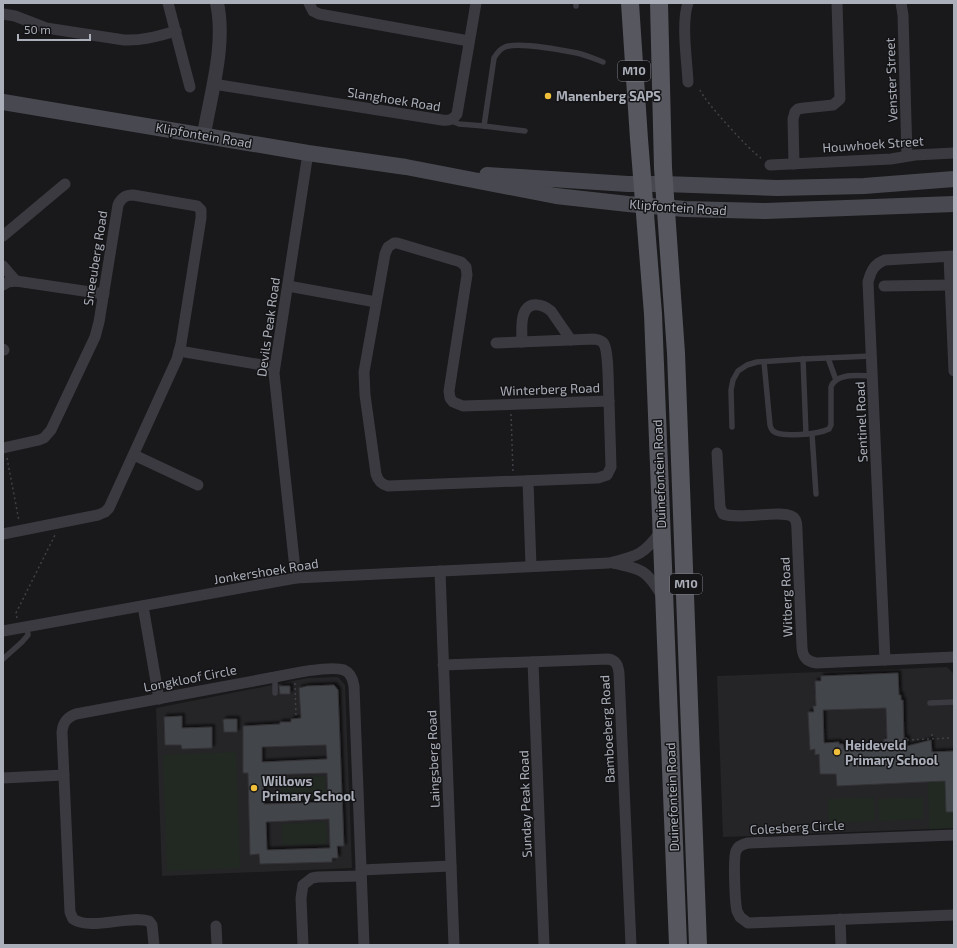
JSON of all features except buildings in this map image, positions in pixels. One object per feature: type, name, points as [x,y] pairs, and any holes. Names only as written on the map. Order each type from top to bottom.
[{"type":"main road","name":"Duinefontein Road","points":[[630,3],[639,146],[653,314],[678,945]]},
{"type":"main road","name":"Duinefontein Road","points":[[659,3],[664,184],[667,207],[677,369],[698,945]]},
{"type":"main road","name":"Klipfontein Road","points":[[3,102],[204,134],[308,153],[406,167],[556,196],[645,206],[686,209],[766,211],[954,204]]},
{"type":"main road","name":"Klipfontein Road","points":[[406,167],[535,178],[643,184],[777,188],[954,179]]},
{"type":"street","points":[[168,3],[190,86]]},
{"type":"street","points":[[204,134],[220,36],[220,15],[217,3]]},
{"type":"street","points":[[309,3],[313,11],[319,14],[469,41]]},
{"type":"street","name":"Slanghoek Road","points":[[213,84],[387,112],[449,120],[454,118],[457,114],[476,3]]},
{"type":"street","points":[[688,3],[685,25],[688,82]]},
{"type":"street","points":[[794,164],[793,120],[795,112],[798,109],[833,105],[840,99],[837,3]]},
{"type":"street","name":"Venster Street","points":[[901,3],[903,15],[907,156]]},
{"type":"street","points":[[3,14],[15,16],[46,28],[124,40],[135,41],[176,31]]},
{"type":"street","name":"Devils Peak Road","points":[[296,578],[274,380],[274,367],[308,153]]},
{"type":"street","name":"Houwhoek Street","points":[[768,162],[794,164],[891,160],[923,154],[954,153]]},
{"type":"street","points":[[3,236],[65,184]]},
{"type":"street","name":"Sneeuberg Road","points":[[3,534],[98,515],[105,512],[111,503],[134,455],[179,351],[201,218],[201,210],[197,206],[133,195],[124,197],[118,205],[104,294],[95,337],[49,435],[39,440],[4,451]]},
{"type":"street","name":"Winterberg Road","points":[[397,243],[461,262],[466,267],[467,275],[450,391],[453,402],[463,406],[609,401],[611,467],[608,475],[598,478],[528,482],[388,486],[380,482],[376,474],[364,372],[385,254],[388,247],[397,243]]},
{"type":"street","points":[[952,257],[950,284],[954,372]]},
{"type":"street","name":"Sentinel Road","points":[[884,660],[868,282],[871,272],[876,265],[882,261],[890,259],[952,257]]},
{"type":"street","points":[[3,266],[16,281]]},
{"type":"street","points":[[3,285],[8,282],[16,281],[104,294]]},
{"type":"street","points":[[884,286],[950,284]]},
{"type":"street","points":[[288,286],[376,302]]},
{"type":"street","points":[[522,342],[524,314],[530,306],[535,305],[546,307],[551,311],[571,340]]},
{"type":"street","points":[[496,342],[594,339],[603,343],[607,354],[609,401]]},
{"type":"street","points":[[179,351],[274,367]]},
{"type":"street","name":"Witberg Road","points":[[717,454],[720,507],[723,514],[734,516],[784,514],[793,517],[796,520],[802,648],[804,657],[807,660],[816,663],[954,657]]},
{"type":"street","points":[[134,455],[198,485]]},
{"type":"street","points":[[528,482],[531,566]]},
{"type":"street","name":"Jonkershoek Road","points":[[3,631],[22,625],[143,606],[296,578],[609,563],[629,558],[646,550],[661,531]]},
{"type":"street","name":"Jonkershoek Road","points":[[609,563],[641,570],[648,575],[664,598]]},
{"type":"street","name":"Laingsberg Road","points":[[440,571],[454,945]]},
{"type":"street","points":[[143,606],[159,699]]},
{"type":"street","name":"Bamboeberg Road","points":[[443,665],[614,660],[618,666],[631,945]]},
{"type":"street","name":"Sunday Peak Road","points":[[534,662],[544,945]]},
{"type":"street","name":"Longkloof Circle","points":[[154,945],[152,925],[149,921],[133,920],[83,923],[76,920],[72,916],[69,905],[62,732],[63,724],[68,718],[76,714],[307,671],[339,669],[346,671],[352,677],[354,686],[364,945]]},
{"type":"street","points":[[3,778],[64,775]]},
{"type":"street","name":"Colesberg Circle","points":[[954,835],[748,843],[740,846],[736,850],[735,857],[736,908],[742,920],[751,923],[954,915]]},
{"type":"street","points":[[303,945],[301,898],[303,885],[312,878],[451,866]]},
{"type":"street","points":[[840,919],[841,945]]},
{"type":"street","points":[[216,926],[217,945]]},
{"type":"lane","points":[[484,126],[494,58],[500,50],[506,47],[514,46],[550,49],[578,53],[603,62]]},
{"type":"lane","points":[[449,120],[459,124],[525,131]]},
{"type":"lane","points":[[732,427],[731,390],[733,380],[738,371],[747,365],[803,359],[872,356]]},
{"type":"lane","points":[[828,358],[836,380]]},
{"type":"lane","points":[[803,359],[809,434],[816,494]]},
{"type":"lane","points":[[764,362],[769,420],[772,429],[783,434],[809,434],[826,431],[831,425],[831,386],[836,380],[844,377],[873,376]]},
{"type":"lane","points":[[3,659],[28,635],[22,625]]},
{"type":"lane","points":[[275,677],[275,693]]},
{"type":"lane","points":[[930,703],[954,702]]},
{"type":"path","points":[[700,90],[707,100],[755,154],[768,162]]},
{"type":"path","points":[[511,410],[514,476]]},
{"type":"path","points":[[4,451],[20,525]]},
{"type":"path","points":[[22,625],[16,613],[57,529]]},
{"type":"path","points":[[294,679],[296,718]]},
{"type":"path","points":[[932,734],[932,739]]},
{"type":"path","points":[[907,740],[951,738]]},
{"type":"shaded area","name":"Heideveld Primary School","points":[[947,667],[954,674],[954,828],[723,837],[717,676]]},
{"type":"shaded area","name":"Willows Primary School","points":[[338,677],[345,685],[352,868],[162,876],[156,708],[308,678]]},
{"type":"shaded area","points":[[236,752],[240,868],[167,871],[163,755]]},
{"type":"shaded area","points":[[944,759],[946,812],[954,812],[954,828],[929,829],[928,781]]},
{"type":"shaded area","points":[[325,776],[326,798],[281,800],[281,778]]},
{"type":"shaded area","points":[[874,797],[875,821],[829,823],[828,799]]},
{"type":"shaded area","points":[[923,797],[923,819],[879,821],[878,799]]},
{"type":"shaded area","points":[[326,822],[327,844],[283,845],[282,824]]},
{"type":"place","name":"Manenberg SAPS","points":[[548,96]]},
{"type":"place","name":"Heideveld Primary School","points":[[837,752]]},
{"type":"place","name":"Willows Primary School","points":[[254,788]]}]
